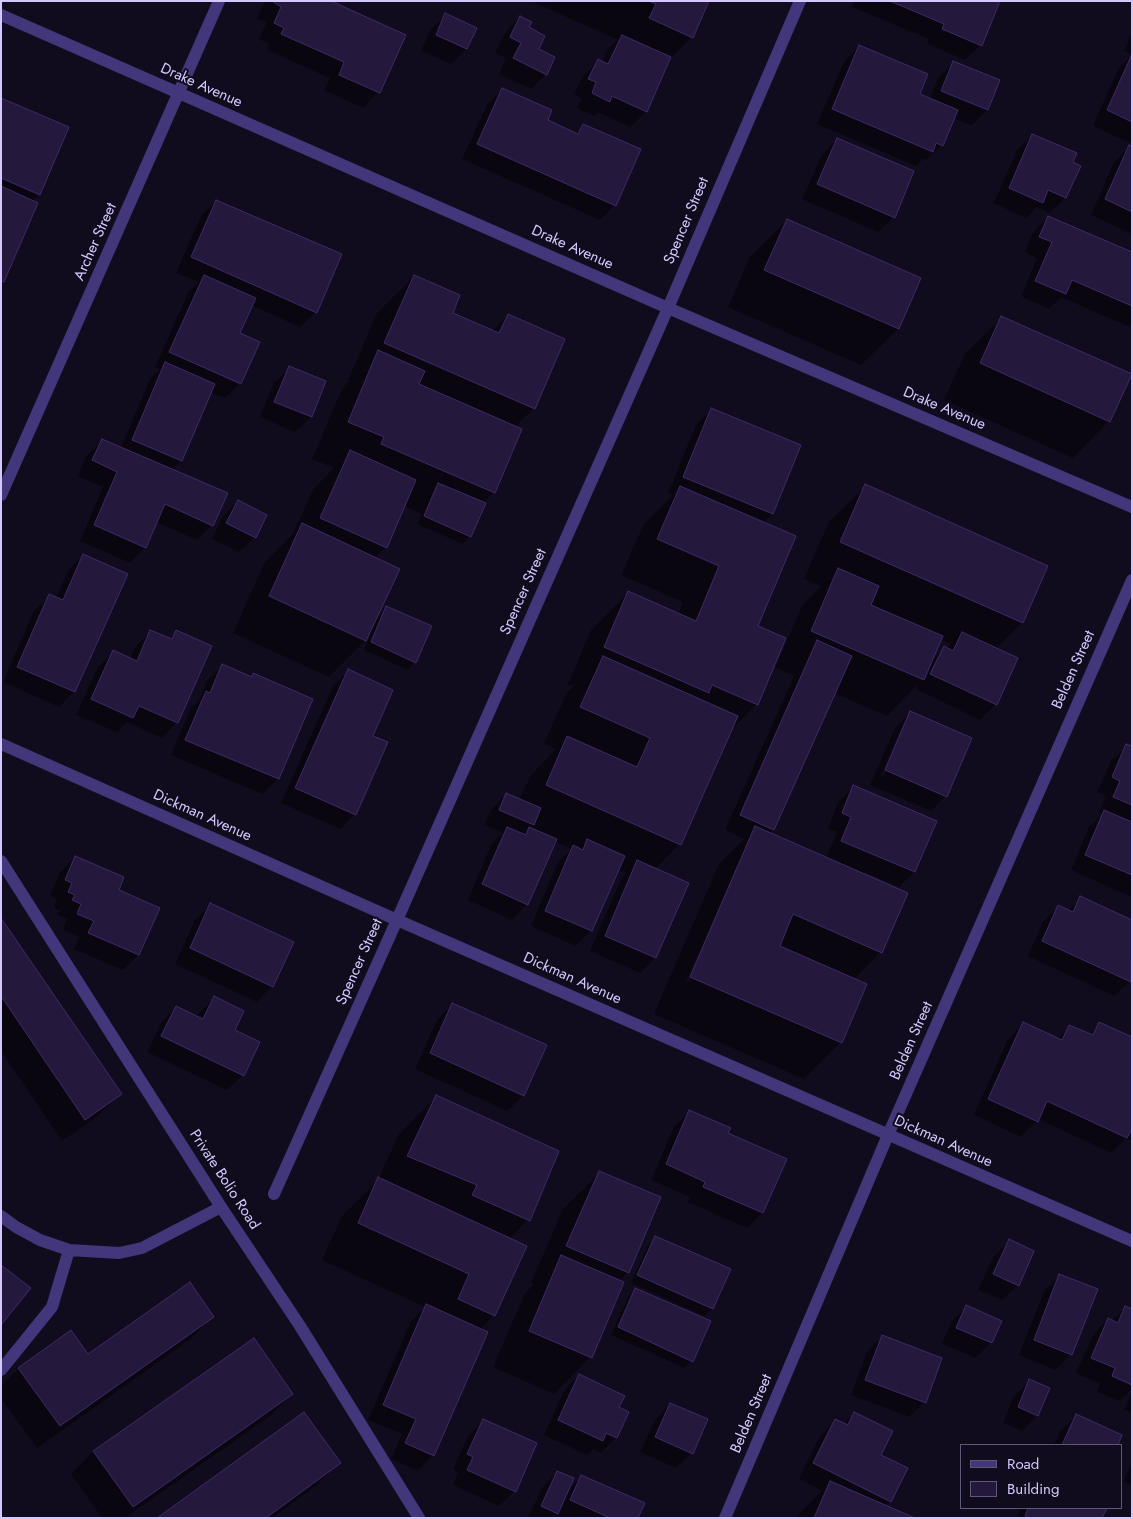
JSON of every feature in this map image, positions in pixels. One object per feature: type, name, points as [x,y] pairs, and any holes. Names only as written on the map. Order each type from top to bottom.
[{"type":"street","name":"Archer Street","points":[[1,494],[219,1]]},
{"type":"street","name":"Spencer Street","points":[[274,1194],[668,308],[800,1]]},
{"type":"street","name":"Drake Avenue","points":[[1,15],[668,308],[1132,507]]},
{"type":"street","name":"Belden Street","points":[[725,1518],[888,1135],[1132,580]]},
{"type":"street","name":"Dickman Avenue","points":[[1,744],[397,920],[1132,1241]]},
{"type":"street","name":"Private Bolio Road","points":[[1,861],[221,1207],[300,1326],[419,1518]]},
{"type":"street","points":[[1,1216],[16,1227],[40,1240],[69,1250],[119,1252],[142,1248],[221,1207]]},
{"type":"street","points":[[1,1370],[52,1307],[69,1250]]},
{"type":"building","points":[[272,1],[331,1],[406,35],[380,93],[339,75],[344,62],[281,34],[284,28],[274,23],[281,7]]},
{"type":"building","points":[[649,1],[709,1],[693,38],[649,18],[656,4]]},
{"type":"building","points":[[890,1],[1000,1],[982,46],[942,29],[944,24]]},
{"type":"building","points":[[445,13],[477,28],[467,49],[436,35]]},
{"type":"building","points":[[520,16],[532,22],[529,27],[545,36],[539,49],[555,57],[547,75],[513,58],[521,43],[510,37]]},
{"type":"building","points":[[622,35],[671,57],[647,112],[612,96],[610,102],[592,93],[596,82],[588,79],[598,59],[608,64]]},
{"type":"building","points":[[859,45],[928,74],[920,94],[958,110],[943,146],[936,143],[933,152],[832,109]]},
{"type":"building","points":[[1132,54],[1132,122],[1107,110]]},
{"type":"building","points":[[953,61],[1000,80],[988,110],[941,91]]},
{"type":"building","points":[[502,88],[552,110],[548,120],[578,134],[583,124],[641,149],[616,206],[477,144]]},
{"type":"building","points":[[1,98],[69,127],[40,195],[1,178]]},
{"type":"building","points":[[1032,134],[1077,153],[1073,162],[1081,166],[1066,198],[1048,190],[1043,203],[1009,188]]},
{"type":"building","points":[[837,138],[914,171],[895,218],[817,184]]},
{"type":"building","points":[[1129,145],[1132,146],[1132,212],[1105,199]]},
{"type":"building","points":[[1,186],[38,203],[4,282],[1,281]]},
{"type":"building","points":[[216,200],[342,254],[317,313],[191,257]]},
{"type":"building","points":[[1048,216],[1132,252],[1132,306],[1072,280],[1066,294],[1035,281],[1052,242],[1039,237]]},
{"type":"building","points":[[787,219],[921,278],[899,329],[764,270]]},
{"type":"building","points":[[204,275],[256,298],[240,333],[260,342],[241,384],[169,352]]},
{"type":"building","points":[[414,275],[460,295],[453,313],[499,333],[508,314],[565,339],[535,409],[384,343]]},
{"type":"building","points":[[1001,316],[1132,374],[1110,422],[980,363]]},
{"type":"building","points":[[378,350],[425,371],[419,384],[522,429],[495,493],[381,444],[384,437],[348,422]]},
{"type":"building","points":[[165,362],[215,384],[182,461],[132,440]]},
{"type":"building","points":[[289,366],[326,381],[312,417],[274,402]]},
{"type":"building","points":[[711,408],[801,445],[773,514],[683,477]]},
{"type":"building","points":[[102,439],[228,493],[213,526],[165,504],[146,548],[94,525],[117,472],[92,460]]},
{"type":"building","points":[[350,450],[416,480],[387,548],[320,518]]},
{"type":"building","points":[[438,483],[486,503],[471,537],[424,516]]},
{"type":"building","points":[[865,484],[1048,566],[1023,623],[840,542]]},
{"type":"building","points":[[680,486],[796,536],[758,626],[786,638],[758,705],[712,685],[709,693],[604,647],[628,591],[696,621],[719,566],[657,539]]},
{"type":"building","points":[[238,500],[267,515],[256,538],[226,523]]},
{"type":"building","points":[[302,523],[400,569],[366,641],[269,596]]},
{"type":"building","points":[[83,554],[128,574],[75,692],[17,667],[49,594],[63,600]]},
{"type":"building","points":[[838,568],[879,586],[871,605],[943,636],[924,680],[811,631]]},
{"type":"building","points":[[386,606],[432,626],[416,663],[371,642]]},
{"type":"building","points":[[150,630],[172,639],[176,630],[212,646],[178,723],[139,706],[133,718],[91,699],[113,650],[137,661]]},
{"type":"building","points":[[962,632],[1018,658],[997,705],[930,674],[944,646],[953,651]]},
{"type":"building","points":[[817,640],[852,656],[774,830],[740,815]]},
{"type":"building","points":[[603,656],[738,716],[681,845],[546,785],[567,736],[637,767],[650,738],[580,707]]},
{"type":"building","points":[[222,664],[252,677],[253,673],[313,699],[279,779],[185,740],[206,691],[210,693]]},
{"type":"building","points":[[348,669],[393,690],[373,736],[388,742],[356,815],[295,788]]},
{"type":"building","points":[[910,711],[972,738],[947,797],[885,770]]},
{"type":"building","points":[[1126,744],[1132,746],[1132,805],[1113,797],[1120,781],[1112,777]]},
{"type":"building","points":[[853,785],[937,821],[915,872],[841,841],[851,817],[842,813]]},
{"type":"building","points":[[506,793],[541,808],[534,825],[499,810]]},
{"type":"building","points":[[1104,810],[1132,822],[1132,875],[1085,855]]},
{"type":"building","points":[[755,826],[908,893],[882,953],[793,914],[780,946],[867,984],[842,1043],[690,977]]},
{"type":"building","points":[[507,827],[526,835],[529,827],[557,839],[528,905],[482,884]]},
{"type":"building","points":[[587,839],[625,856],[592,931],[545,911],[573,845],[583,850]]},
{"type":"building","points":[[75,856],[124,877],[119,890],[160,908],[139,955],[88,933],[94,921],[77,914],[81,904],[72,900],[75,895],[68,892],[72,883],[65,880]]},
{"type":"building","points":[[637,860],[689,883],[656,958],[605,936]]},
{"type":"building","points":[[1080,896],[1132,920],[1131,982],[1042,941],[1058,905],[1073,912]]},
{"type":"building","points":[[210,903],[294,942],[273,987],[190,948]]},
{"type":"building","points":[[1,918],[122,1094],[85,1120],[1,996]]},
{"type":"building","points":[[214,996],[244,1011],[235,1030],[260,1042],[244,1076],[161,1036],[176,1006],[203,1019]]},
{"type":"building","points":[[452,1003],[547,1045],[524,1096],[430,1053]]},
{"type":"building","points":[[1023,1022],[1062,1040],[1069,1025],[1093,1035],[1099,1022],[1132,1037],[1132,1129],[1127,1138],[1047,1101],[1038,1122],[988,1099]]},
{"type":"building","points":[[436,1095],[559,1151],[530,1221],[472,1195],[477,1185],[407,1156]]},
{"type":"building","points":[[689,1110],[731,1128],[728,1133],[787,1159],[763,1213],[703,1187],[705,1182],[666,1164]]},
{"type":"building","points":[[599,1171],[661,1197],[629,1273],[566,1246]]},
{"type":"building","points":[[378,1177],[527,1246],[495,1316],[458,1299],[469,1274],[358,1223]]},
{"type":"building","points":[[655,1236],[731,1269],[713,1309],[637,1275]]},
{"type":"building","points":[[1009,1239],[1034,1251],[1019,1286],[993,1274]]},
{"type":"building","points":[[561,1255],[624,1282],[592,1358],[529,1331]]},
{"type":"building","points":[[1,1265],[31,1288],[1,1325]]},
{"type":"building","points":[[1059,1274],[1098,1289],[1072,1355],[1034,1340]]},
{"type":"building","points":[[190,1282],[214,1317],[60,1426],[18,1368],[71,1330],[88,1354]]},
{"type":"building","points":[[635,1288],[711,1321],[693,1362],[618,1327]]},
{"type":"building","points":[[426,1304],[488,1332],[434,1456],[405,1443],[416,1419],[383,1405]]},
{"type":"building","points":[[966,1305],[1002,1321],[992,1343],[956,1328]]},
{"type":"building","points":[[1125,1306],[1132,1309],[1132,1385],[1112,1376],[1115,1368],[1091,1358],[1108,1318],[1118,1323]]},
{"type":"building","points":[[882,1335],[942,1358],[926,1403],[865,1380]]},
{"type":"building","points":[[254,1338],[293,1394],[133,1507],[93,1451]]},
{"type":"building","points":[[579,1374],[625,1396],[619,1407],[629,1412],[617,1438],[606,1433],[603,1441],[558,1420]]},
{"type":"building","points":[[1029,1379],[1050,1388],[1038,1416],[1018,1407]]},
{"type":"building","points":[[670,1403],[708,1419],[693,1454],[655,1437]]},
{"type":"building","points":[[304,1412],[341,1463],[266,1518],[157,1518]]},
{"type":"building","points":[[854,1412],[893,1431],[881,1455],[908,1468],[891,1502],[813,1463],[835,1419],[848,1425]]},
{"type":"building","points":[[1076,1414],[1122,1435],[1118,1444],[1062,1444]]},
{"type":"building","points":[[483,1419],[537,1443],[516,1492],[467,1470],[473,1457],[467,1454]]},
{"type":"building","points":[[557,1471],[574,1478],[558,1514],[541,1506]]},
{"type":"building","points":[[581,1475],[645,1503],[638,1518],[610,1518],[570,1500]]},
{"type":"building","points":[[830,1481],[915,1518],[814,1518]]},
{"type":"building","points":[[1028,1509],[1106,1509],[1102,1518],[1029,1518],[1025,1516]]}]
